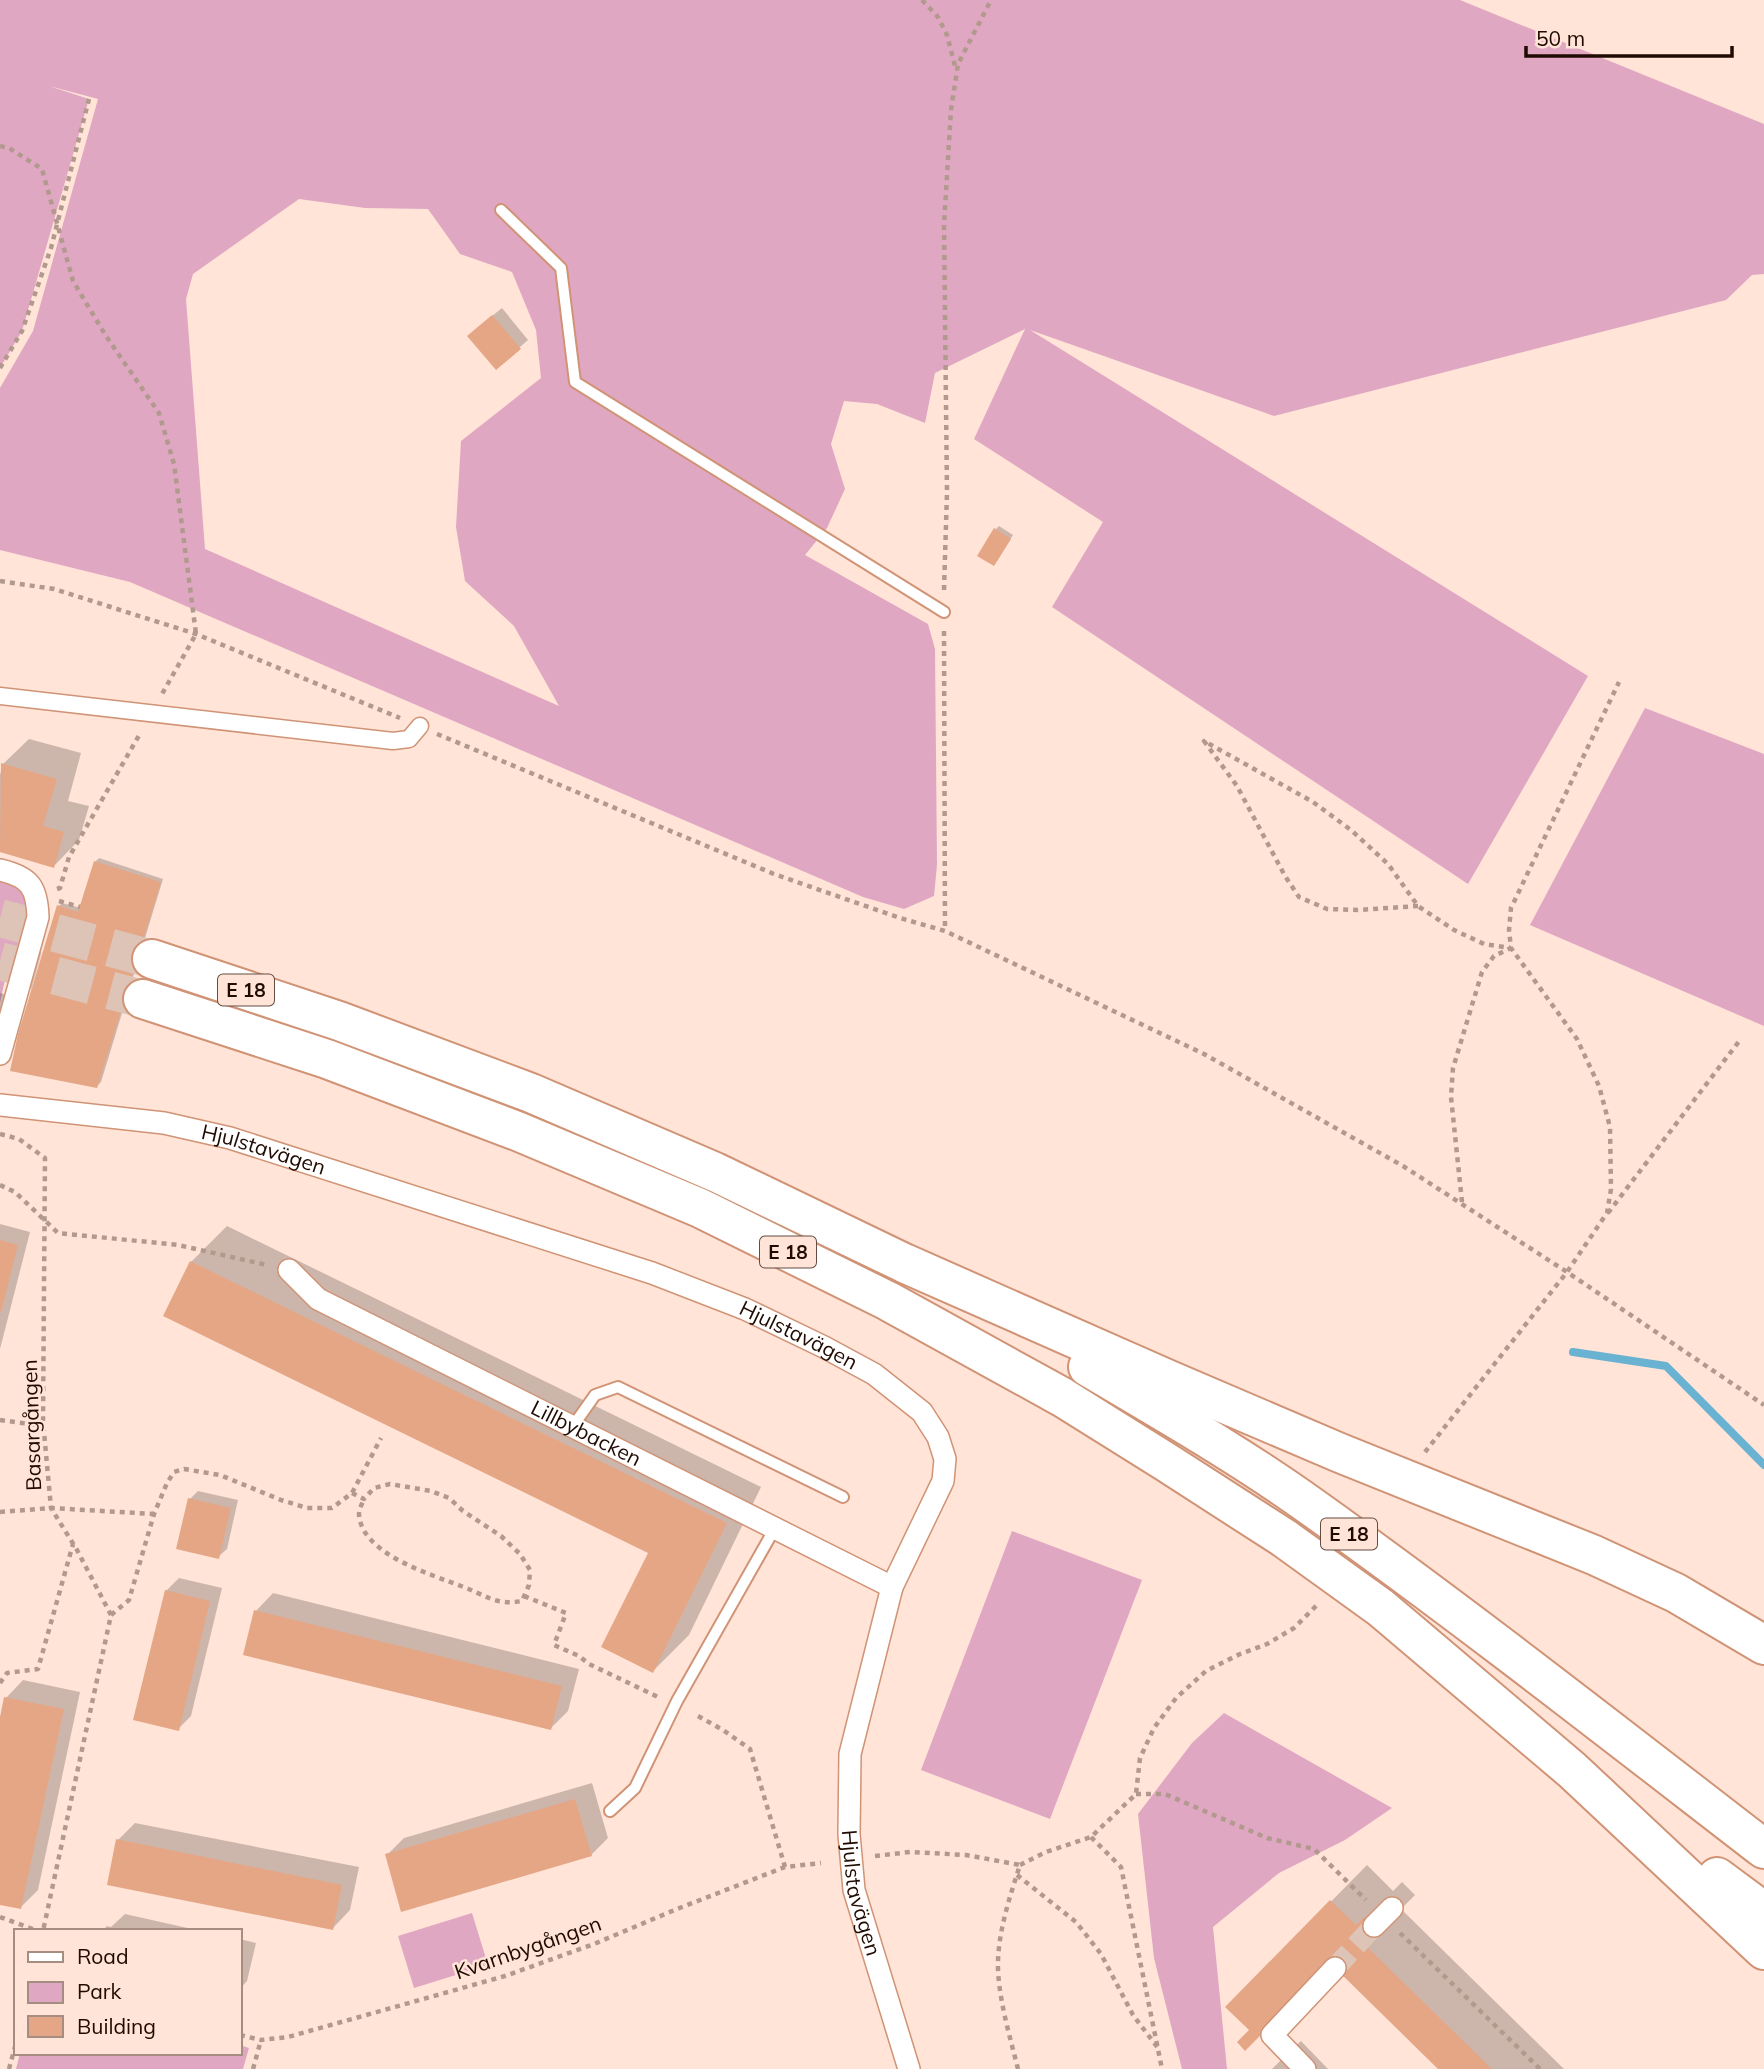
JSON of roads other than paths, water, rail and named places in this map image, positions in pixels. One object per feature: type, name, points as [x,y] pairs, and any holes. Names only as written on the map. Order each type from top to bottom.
[{"type":"highway","name":"E 18","points":[[152,959],[339,1021],[531,1093],[715,1172],[904,1263],[1080,1362],[1190,1428],[1310,1506],[1610,1730],[1764,1849]]},
{"type":"highway","name":"E 18","points":[[143,999],[327,1059],[517,1131],[700,1208],[899,1308],[1062,1397],[1284,1538],[1381,1608],[1572,1770],[1764,1912]]},
{"type":"highway","points":[[904,1263],[1168,1380],[1594,1555],[1676,1593],[1764,1646]]},
{"type":"highway","points":[[1572,1770],[1764,1950]]},
{"type":"street","points":[[0,696],[393,741],[409,739],[419,726]]},
{"type":"street","points":[[0,870],[27,880],[34,890],[38,917],[0,1054]]},
{"type":"street","name":"Hjulstavägen","points":[[0,1105],[164,1122],[230,1138],[652,1273],[745,1309],[824,1347],[874,1374],[922,1412],[938,1437],[945,1459],[943,1481],[892,1587],[850,1754],[849,1834],[854,1889],[909,2069]]},
{"type":"street","name":"Lillbybacken","points":[[289,1269],[318,1299],[892,1587]]},
{"type":"street","points":[[1305,2069],[1272,2035],[1335,1968]]},
{"type":"lane","points":[[501,210],[561,268],[575,382],[944,612]]},
{"type":"lane","points":[[573,1426],[594,1395],[618,1387],[844,1497]]},
{"type":"lane","points":[[610,1811],[635,1788],[676,1705],[775,1528]]},
{"type":"waterway","points":[[1573,1352],[1666,1366],[1764,1465]]},
{"type":"tunnel","points":[[0,918],[152,959]]},
{"type":"tunnel","points":[[0,961],[143,999]]},
{"type":"tunnel","points":[[1335,1968],[1374,1926]]}]
